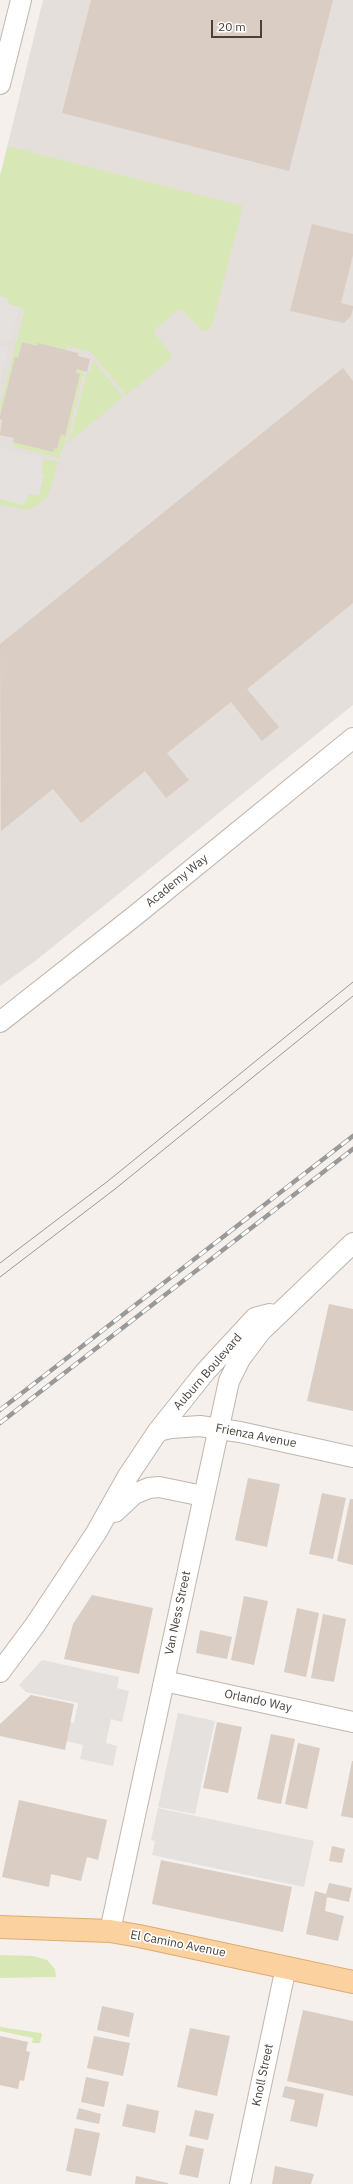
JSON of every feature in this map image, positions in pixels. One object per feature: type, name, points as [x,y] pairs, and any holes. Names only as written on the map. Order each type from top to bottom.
[{"type":"main road","name":"El Camino Avenue","points":[[0,1926],[110,1931],[146,1937],[353,1982]]},
{"type":"street","points":[[0,84],[22,0]]},
{"type":"street","name":"Academy Way","points":[[0,1022],[137,914],[353,738]]},
{"type":"street","name":"Auburn Boulevard","points":[[0,1672],[32,1630],[96,1533],[128,1476],[158,1431],[205,1372],[255,1318],[282,1310],[353,1243]]},
{"type":"street","name":"Van Ness Street","points":[[110,1931],[229,1381],[234,1370],[249,1347],[282,1310]]},
{"type":"street","name":"Frienza Avenue","points":[[158,1431],[184,1426],[218,1428],[353,1457]]},
{"type":"street","name":"Auburn Boulevard","points":[[96,1533],[125,1500],[141,1490],[158,1487],[203,1496]]},
{"type":"street","name":"Orlando Way","points":[[164,1680],[353,1722]]},
{"type":"street","name":"Knoll Street","points":[[240,2184],[286,1967]]},
{"type":"shaded area","points":[[43,0],[353,0],[353,705],[34,962],[0,986],[0,176]]},
{"type":"shaded area","points":[[0,296],[7,298],[8,304],[19,307],[11,341],[0,339]]},
{"type":"shaded area","points":[[0,345],[9,347],[0,382]]},
{"type":"shaded area","points":[[0,448],[44,459],[41,473],[44,475],[39,496],[28,494],[24,505],[0,499]]},
{"type":"shaded area","points":[[42,1660],[119,1677],[117,1688],[129,1691],[122,1722],[111,1719],[106,1743],[117,1746],[113,1766],[80,1759],[83,1745],[66,1741],[70,1722],[74,1723],[78,1703],[26,1692],[19,1685]]},
{"type":"shaded area","points":[[178,1713],[215,1721],[195,1814],[158,1807]]},
{"type":"shaded area","points":[[158,1808],[314,1841],[304,1887],[152,1855],[155,1841],[151,1840]]},
{"type":"green space","points":[[8,146],[243,206],[212,326],[207,331],[202,331],[182,310],[177,311],[153,331],[172,356],[171,359],[126,395],[91,352],[67,346],[66,350],[38,343],[37,346],[22,342],[18,358],[15,358],[0,416],[0,406],[25,309],[8,304],[7,298],[0,296],[0,176]]},
{"type":"green space","points":[[93,360],[123,397],[68,443],[87,372],[90,372]]},
{"type":"green space","points":[[77,369],[84,371],[69,431],[59,458],[13,446],[14,442],[53,452],[54,448],[57,449],[61,434],[65,435],[80,374],[76,373]]},
{"type":"green space","points":[[44,459],[58,462],[47,497],[38,505],[27,510],[0,505],[0,499],[24,505],[28,494],[39,496],[44,475],[41,471]]},
{"type":"green space","points":[[0,1955],[33,1956],[47,1960],[55,1969],[56,1977],[0,1978]]},
{"type":"green space","points":[[0,2027],[41,2033],[40,2043],[32,2043],[33,2038],[0,2031]]},
{"type":"building","points":[[91,0],[333,0],[289,171],[62,113]]},
{"type":"building","points":[[312,224],[353,234],[353,255],[341,303],[353,306],[353,308],[351,316],[344,323],[290,311]]},
{"type":"building","points":[[22,342],[37,346],[38,343],[78,353],[78,356],[90,359],[87,372],[77,369],[76,373],[80,374],[65,436],[61,434],[57,449],[54,448],[53,452],[13,442],[14,438],[0,435],[2,420],[0,419],[0,416],[15,357],[18,358]]},
{"type":"building","points":[[343,368],[353,381],[353,603],[247,689],[279,727],[262,741],[231,702],[167,753],[189,780],[166,798],[145,771],[81,823],[53,789],[1,831],[0,644]]},
{"type":"building","points":[[329,1304],[353,1309],[353,1411],[307,1401]]},
{"type":"building","points":[[248,1478],[280,1484],[267,1547],[235,1540]]},
{"type":"building","points":[[322,1493],[346,1498],[333,1559],[309,1554]]},
{"type":"building","points":[[350,1499],[353,1499],[353,1565],[337,1561]]},
{"type":"building","points":[[92,1595],[153,1608],[139,1674],[64,1659],[73,1624]]},
{"type":"building","points":[[244,1596],[268,1601],[254,1665],[231,1660]]},
{"type":"building","points":[[297,1608],[319,1613],[306,1677],[284,1672]]},
{"type":"building","points":[[323,1614],[346,1619],[334,1682],[311,1678]]},
{"type":"building","points":[[200,1630],[232,1637],[227,1659],[196,1653]]},
{"type":"building","points":[[31,1695],[74,1704],[65,1750],[0,1736],[0,1724]]},
{"type":"building","points":[[217,1722],[242,1727],[228,1793],[203,1788]]},
{"type":"building","points":[[271,1734],[295,1739],[281,1804],[257,1799]]},
{"type":"building","points":[[298,1743],[320,1748],[307,1809],[285,1804]]},
{"type":"building","points":[[353,1761],[353,1818],[341,1816]]},
{"type":"building","points":[[19,1800],[107,1820],[98,1860],[87,1857],[81,1881],[51,1874],[49,1887],[2,1877]]},
{"type":"building","points":[[332,1846],[345,1849],[342,1863],[329,1861]]},
{"type":"building","points":[[161,1860],[292,1887],[283,1932],[152,1904]]},
{"type":"building","points":[[329,1883],[352,1888],[349,1902],[327,1897],[325,1911],[344,1916],[338,1941],[306,1934],[315,1891],[326,1894]]},
{"type":"building","points":[[102,2006],[134,2013],[129,2037],[97,2030]]},
{"type":"building","points":[[303,2010],[353,2021],[353,2096],[287,2081]]},
{"type":"building","points":[[190,2028],[230,2036],[217,2096],[177,2087]]},
{"type":"building","points":[[0,2036],[28,2042],[26,2051],[30,2052],[24,2081],[20,2080],[18,2089],[0,2085]]},
{"type":"building","points":[[94,2036],[130,2043],[123,2076],[87,2068]]},
{"type":"building","points":[[86,2077],[109,2082],[104,2107],[81,2102]]},
{"type":"building","points":[[285,2086],[324,2094],[317,2127],[290,2121],[295,2100],[282,2097]]},
{"type":"building","points":[[127,2104],[159,2111],[155,2133],[122,2126]]},
{"type":"building","points":[[79,2108],[101,2114],[99,2124],[76,2119]]},
{"type":"building","points":[[195,2110],[214,2114],[208,2140],[189,2136]]},
{"type":"building","points":[[75,2128],[100,2133],[91,2176],[66,2171]]},
{"type":"building","points":[[186,2145],[204,2149],[198,2178],[179,2174]]},
{"type":"building","points":[[275,2166],[314,2174],[311,2184],[272,2184]]},
{"type":"building","points":[[136,2176],[168,2183],[168,2184],[135,2184]]},
{"type":"tram line","points":[[0,1263],[108,1181],[353,982]]},
{"type":"tram line","points":[[0,1277],[115,1189],[353,996]]},
{"type":"railway","points":[[0,1410],[353,1136]]},
{"type":"railway","points":[[0,1423],[353,1149]]}]
